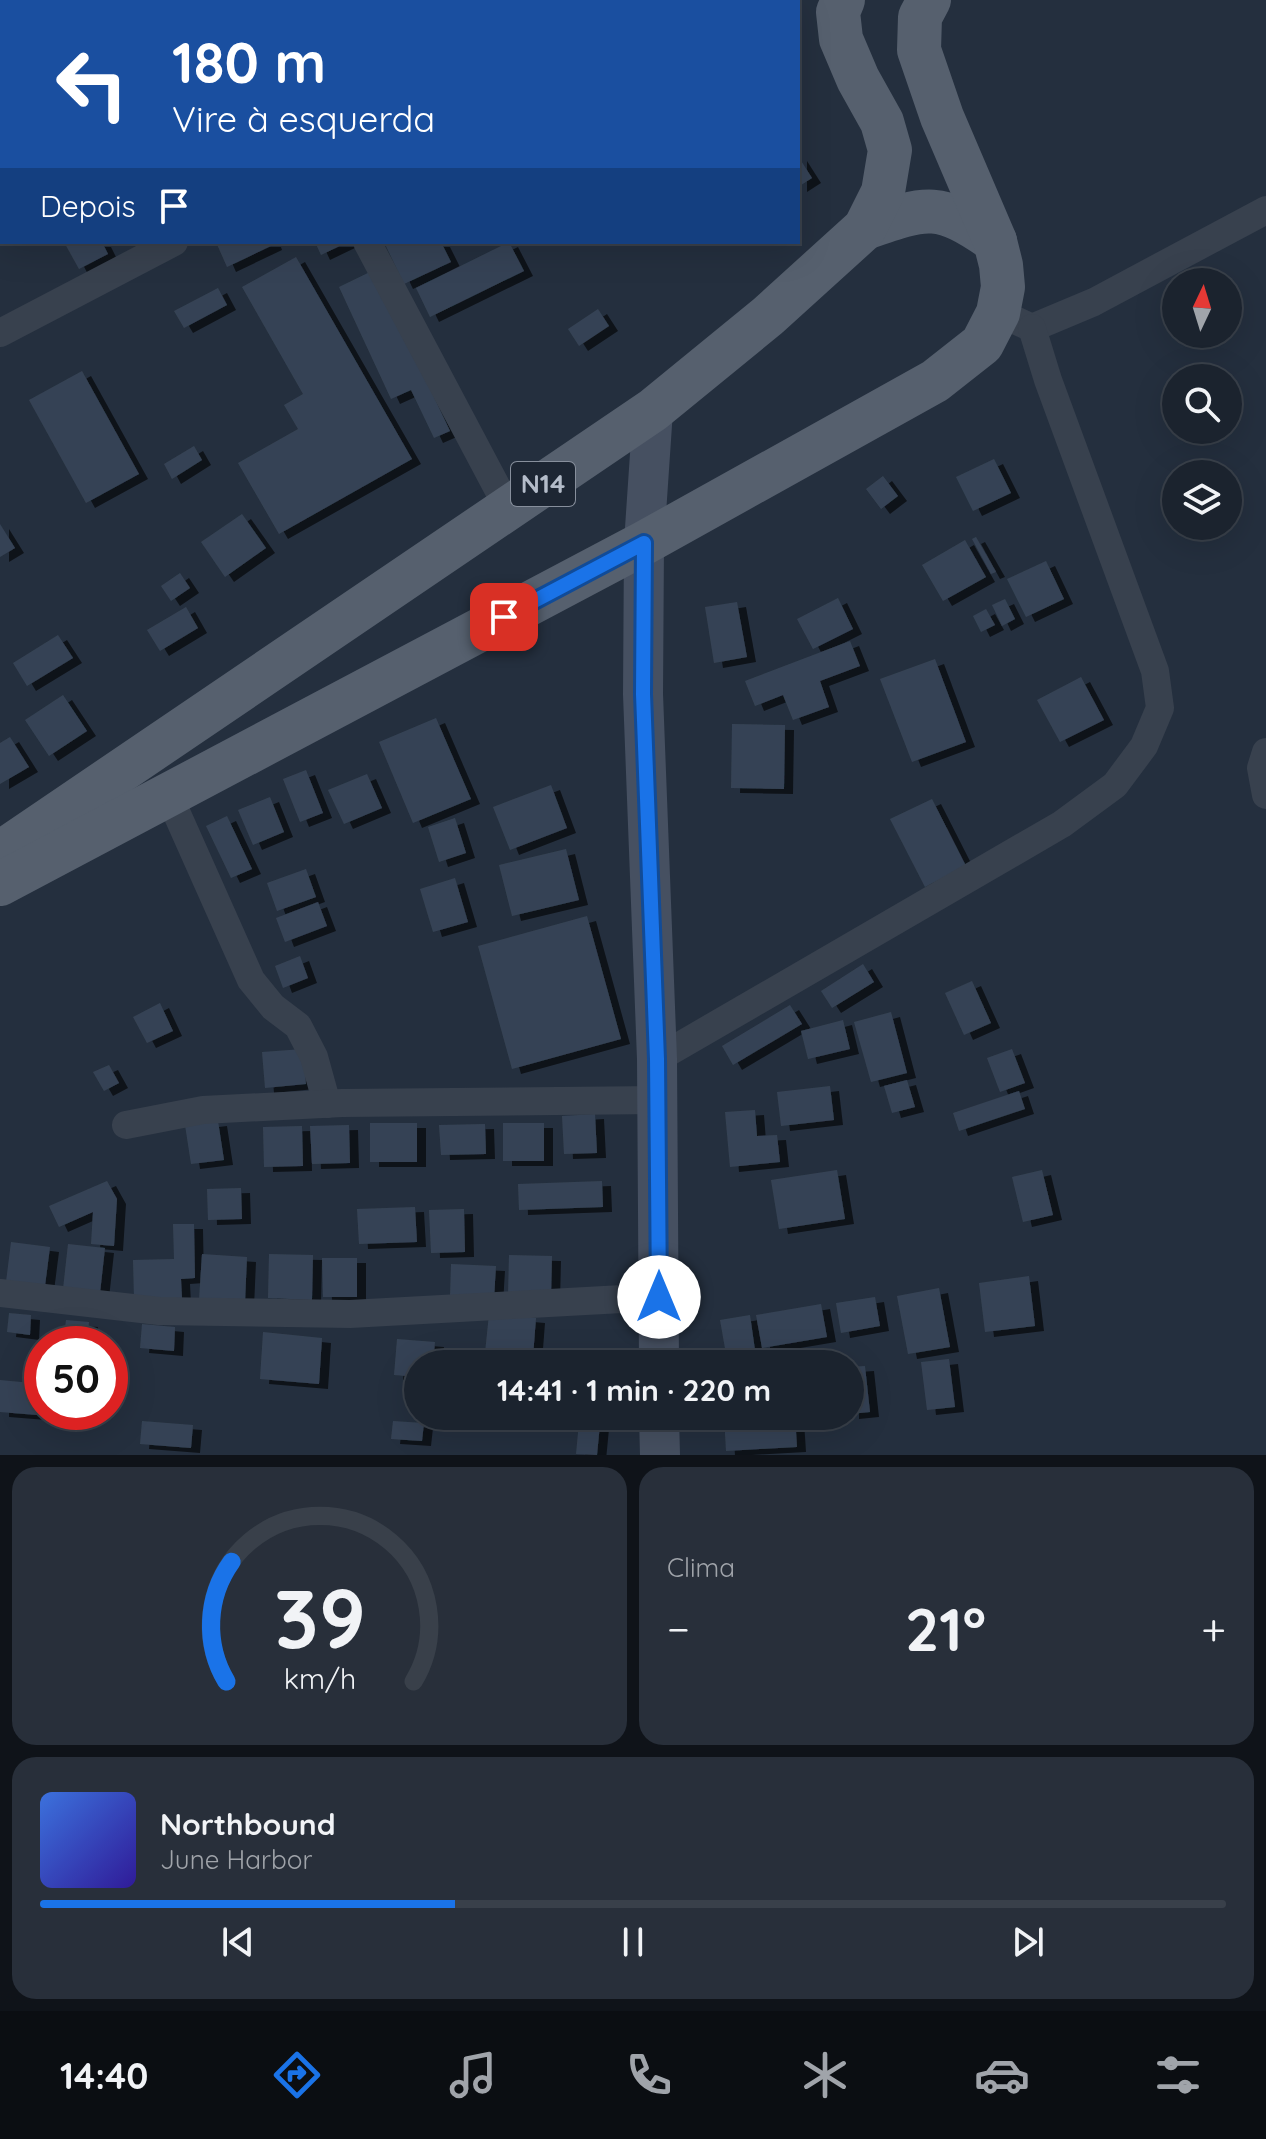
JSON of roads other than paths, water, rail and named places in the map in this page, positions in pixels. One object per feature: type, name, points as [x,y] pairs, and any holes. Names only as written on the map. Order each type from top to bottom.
[{"type":"main road","points":[[0,884],[644,543],[935,381],[1015,320],[1003,287],[995,241],[942,117],[919,50],[920,17],[929,0]]},
{"type":"main road","name":"N14","points":[[0,853],[653,410],[768,316],[865,228],[883,192],[890,150],[882,122],[858,79],[841,39],[835,4]]},
{"type":"main road","points":[[865,228],[905,214],[936,210],[966,221],[995,241]]},
{"type":"main road","points":[[653,410],[644,543],[643,694],[657,1059],[659,1350]]},
{"type":"main road","points":[[659,1430],[660,1455]]},
{"type":"street","points":[[657,1059],[1062,824],[1115,785],[1144,746],[1160,708],[1155,671],[1048,380],[1015,320],[1094,302],[1266,210]]},
{"type":"street","points":[[0,333],[170,244]]},
{"type":"street","points":[[368,244],[508,508]]},
{"type":"street","points":[[1266,752],[1261,768],[1266,795]]},
{"type":"street","points":[[169,796],[251,980],[273,1007],[298,1026],[314,1057],[327,1104]]},
{"type":"street","points":[[126,1125],[203,1110],[327,1104],[658,1100]]},
{"type":"street","points":[[0,1293],[159,1311],[350,1314],[659,1297]]}]
